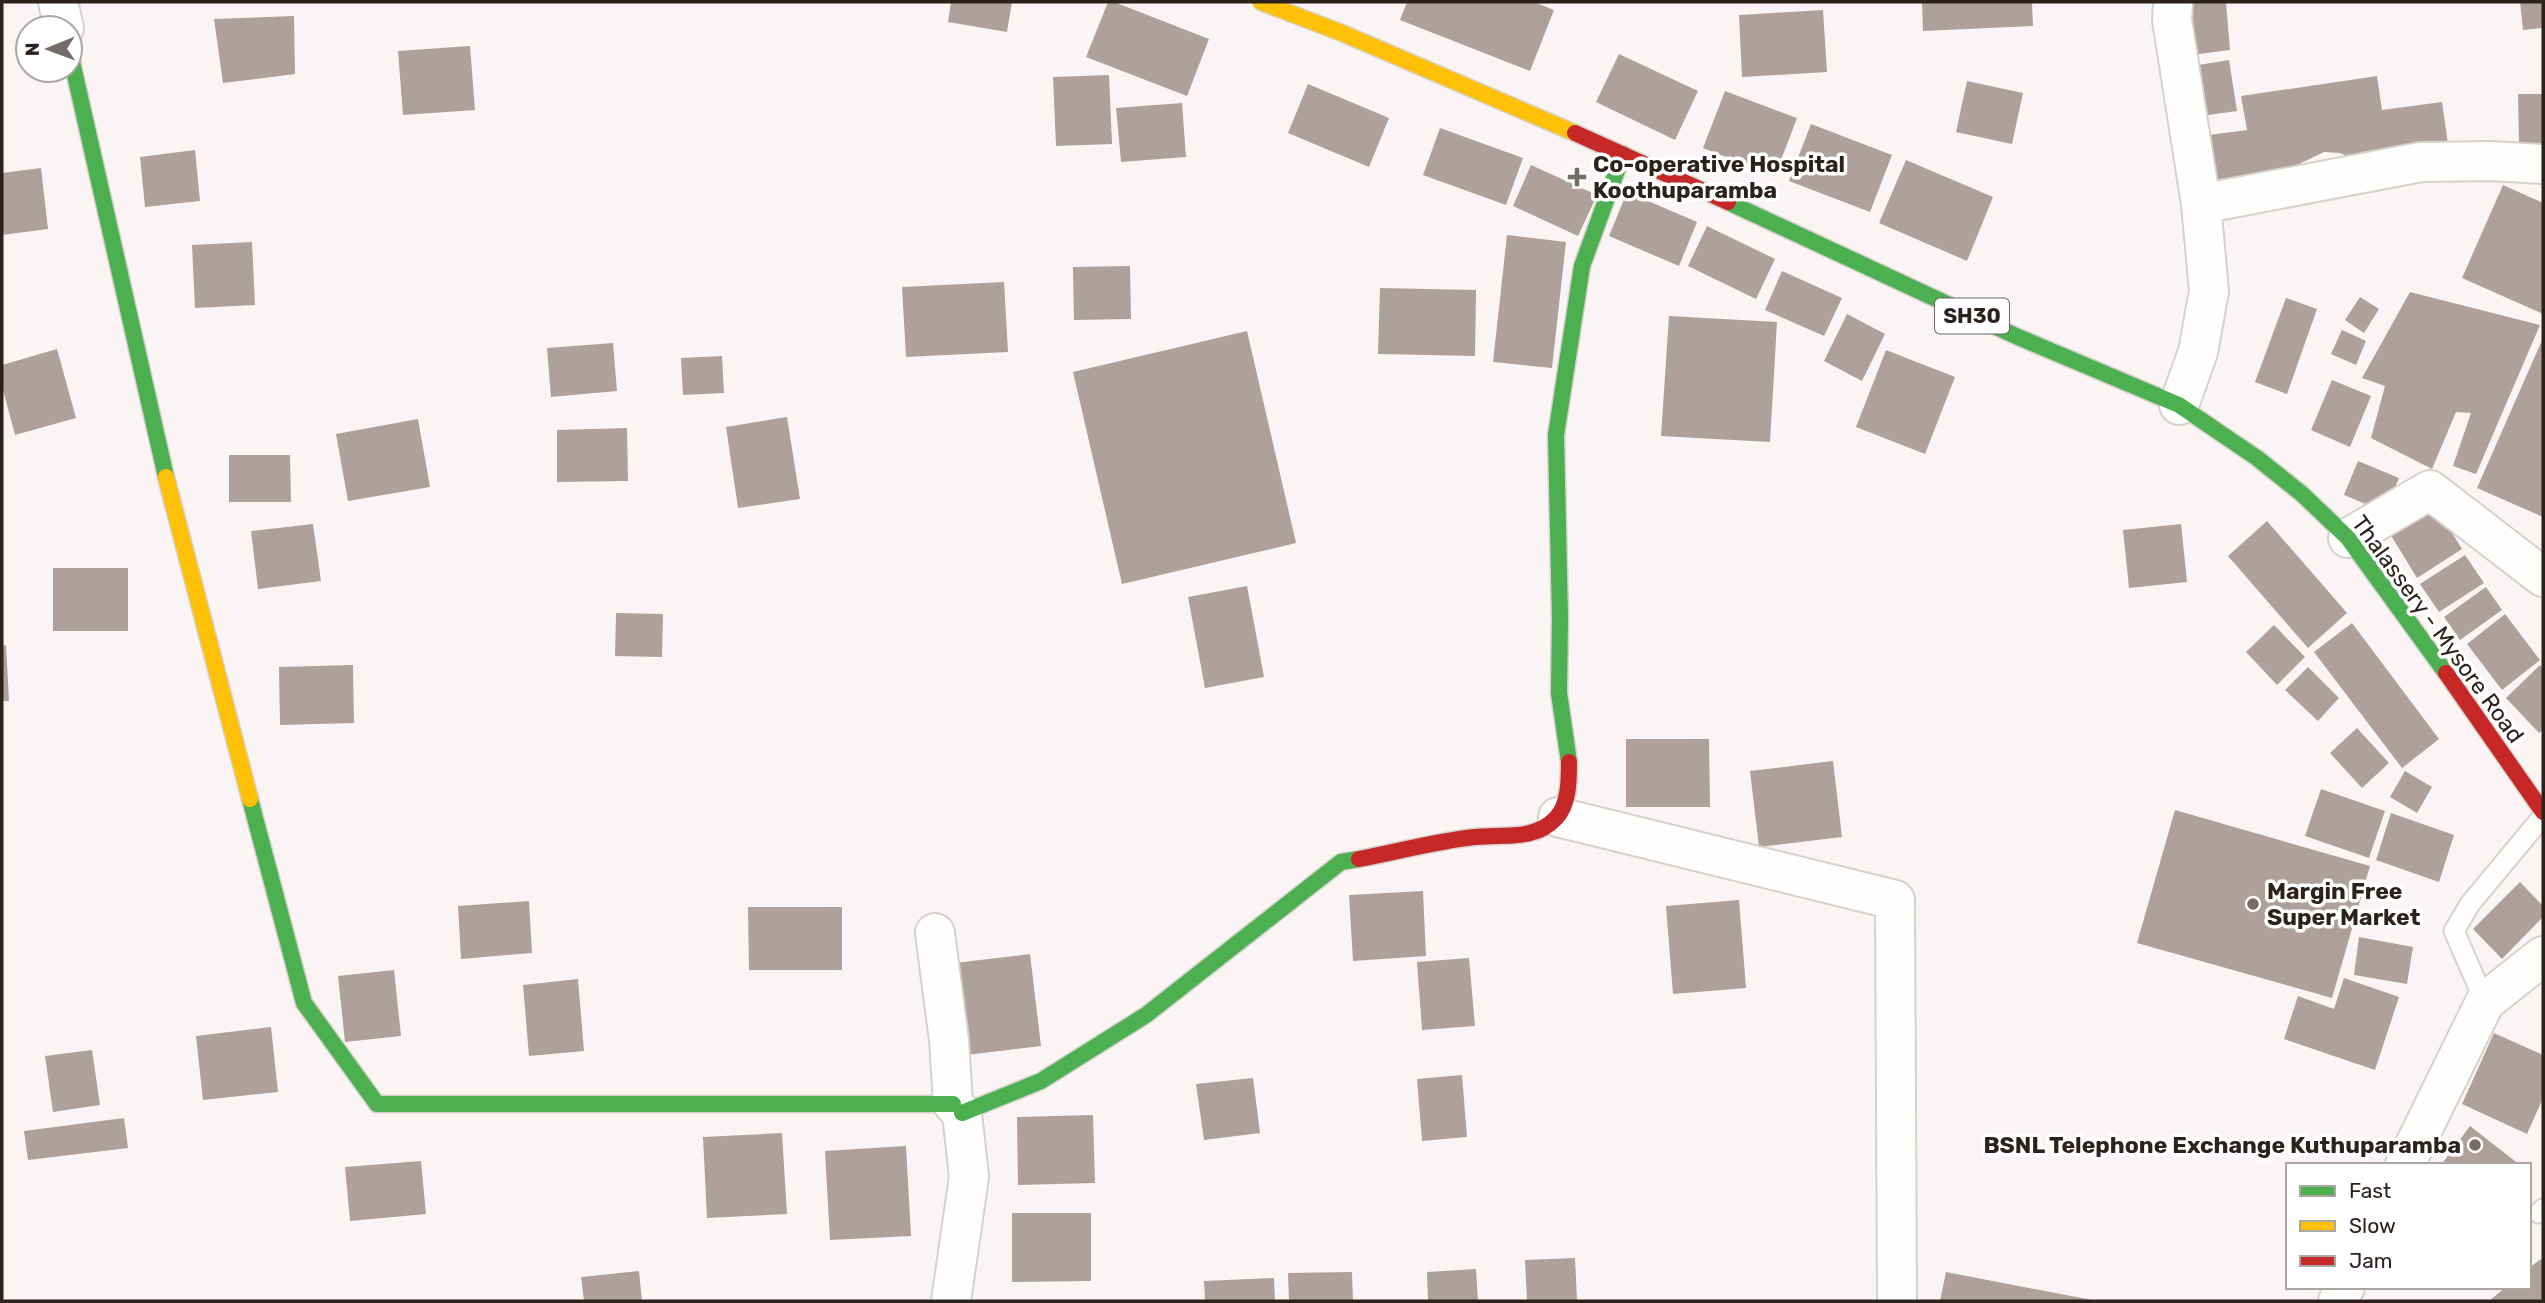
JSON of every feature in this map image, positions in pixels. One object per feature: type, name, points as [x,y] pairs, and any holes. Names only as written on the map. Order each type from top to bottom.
[{"type":"street","name":"Thalassery - Mysore Road","points":[[1262,2],[1342,33],[1623,153],[2018,337],[2179,405],[2257,458],[2302,494],[2348,538],[2538,795]]},
{"type":"street","points":[[2173,2],[2172,20],[2201,204],[2209,291],[2198,352],[2179,405]]},
{"type":"street","points":[[77,84],[159,450],[304,1003],[377,1104],[958,1109],[1041,1081],[1146,1015],[1341,862],[1476,836],[1514,836],[1542,829],[1558,817],[1569,788],[1569,753],[1559,693],[1556,435],[1582,265],[1623,153]]},
{"type":"street","points":[[2201,204],[2421,162],[2491,161],[2543,164]]},
{"type":"street","points":[[2348,538],[2430,491],[2543,577]]},
{"type":"street","points":[[1558,817],[1895,900],[1897,1301]]},
{"type":"street","points":[[934,933],[968,1177],[951,1301]]},
{"type":"street","points":[[2406,1163],[2484,1002],[2543,956]]},
{"type":"lane","points":[[2484,1002],[2454,931],[2538,795]]},
{"type":"building","points":[[951,2],[1012,2],[1007,32],[948,22]]},
{"type":"building","points":[[1108,2],[1209,39],[1187,96],[1086,57]]},
{"type":"building","points":[[1407,2],[1534,2],[1554,10],[1530,71],[1400,20]]},
{"type":"building","points":[[1922,2],[2032,2],[2033,26],[1923,31]]},
{"type":"building","points":[[2226,2],[2230,50],[2191,55],[2186,3]]},
{"type":"building","points":[[2520,2],[2543,2],[2543,28],[2523,30]]},
{"type":"building","points":[[1823,10],[1827,72],[1742,77],[1739,15]]},
{"type":"building","points":[[294,16],[295,74],[223,83],[214,19]]},
{"type":"building","points":[[470,46],[475,110],[403,115],[398,51]]},
{"type":"building","points":[[1619,54],[1698,91],[1675,140],[1596,102]]},
{"type":"building","points":[[2229,60],[2237,111],[2194,117],[2186,67]]},
{"type":"building","points":[[1109,75],[1112,144],[1056,146],[1053,77]]},
{"type":"building","points":[[2377,76],[2382,110],[2442,102],[2449,151],[2349,157],[2340,153],[2324,152],[2301,163],[2296,174],[2208,186],[2201,136],[2247,130],[2241,96]]},
{"type":"building","points":[[1967,81],[2023,93],[2012,144],[1956,132]]},
{"type":"building","points":[[1308,84],[1389,118],[1369,167],[1288,133]]},
{"type":"building","points":[[1725,91],[1797,118],[1775,176],[1703,148]]},
{"type":"building","points":[[2518,94],[2543,94],[2543,143],[2519,143]]},
{"type":"building","points":[[1182,103],[1186,157],[1121,162],[1116,108]]},
{"type":"building","points":[[1811,124],[1892,155],[1870,212],[1789,181]]},
{"type":"building","points":[[1440,128],[1523,158],[1506,205],[1423,175]]},
{"type":"building","points":[[195,150],[200,201],[145,207],[140,157]]},
{"type":"building","points":[[1906,160],[1993,197],[1967,261],[1879,223]]},
{"type":"building","points":[[1531,165],[1597,195],[1578,236],[1513,206]]},
{"type":"building","points":[[41,168],[48,229],[2,235],[2,173]]},
{"type":"building","points":[[2503,185],[2543,203],[2543,314],[2462,278]]},
{"type":"building","points":[[1627,192],[1697,222],[1679,266],[1609,236]]},
{"type":"building","points":[[1707,226],[1775,259],[1756,299],[1688,266]]},
{"type":"building","points":[[1507,235],[1566,242],[1552,368],[1493,362]]},
{"type":"building","points":[[252,242],[255,305],[195,308],[192,245]]},
{"type":"building","points":[[1130,266],[1131,319],[1074,320],[1073,267]]},
{"type":"building","points":[[1782,271],[1842,298],[1824,336],[1765,310]]},
{"type":"building","points":[[1004,282],[1008,352],[906,357],[902,287]]},
{"type":"building","points":[[1380,288],[1476,290],[1475,356],[1378,354]]},
{"type":"building","points":[[2410,292],[2540,325],[2476,474],[2453,466],[2471,413],[2456,412],[2432,469],[2371,438],[2385,386],[2362,378]]},
{"type":"building","points":[[2360,297],[2379,309],[2364,333],[2345,320]]},
{"type":"building","points":[[2286,298],[2317,309],[2287,394],[2255,382]]},
{"type":"building","points":[[1847,314],[1885,334],[1862,381],[1824,361]]},
{"type":"building","points":[[1669,316],[1777,322],[1770,442],[1661,436]]},
{"type":"building","points":[[2342,330],[2366,341],[2356,365],[2331,354]]},
{"type":"building","points":[[1247,331],[1296,543],[1122,584],[1073,372]]},
{"type":"building","points":[[2543,338],[2543,517],[2477,488]]},
{"type":"building","points":[[613,343],[617,391],[551,397],[547,348]]},
{"type":"building","points":[[57,349],[76,418],[15,435],[2,386],[2,365]]},
{"type":"building","points":[[1886,350],[1955,377],[1925,454],[1856,427]]},
{"type":"building","points":[[722,356],[724,393],[683,395],[681,358]]},
{"type":"building","points":[[2332,380],[2371,396],[2350,447],[2311,430]]},
{"type":"building","points":[[787,417],[800,499],[738,508],[726,427]]},
{"type":"building","points":[[418,419],[430,487],[348,501],[336,434]]},
{"type":"building","points":[[627,428],[628,481],[557,482],[557,430]]},
{"type":"building","points":[[229,455],[290,455],[291,502],[229,502]]},
{"type":"building","points":[[2358,461],[2399,478],[2385,512],[2344,495]]},
{"type":"building","points":[[2432,501],[2462,549],[2417,578],[2387,529]]},
{"type":"building","points":[[2267,521],[2347,613],[2308,648],[2228,556]]},
{"type":"building","points":[[313,524],[321,581],[258,589],[251,531]]},
{"type":"building","points":[[2181,524],[2187,582],[2129,588],[2123,530]]},
{"type":"building","points":[[2465,555],[2484,583],[2439,612],[2420,584]]},
{"type":"building","points":[[53,568],[128,568],[128,631],[53,631]]},
{"type":"building","points":[[1247,586],[1264,677],[1205,688],[1188,597]]},
{"type":"building","points":[[2486,587],[2502,610],[2460,640],[2444,617]]},
{"type":"building","points":[[616,613],[663,614],[662,657],[615,656]]},
{"type":"building","points":[[2505,614],[2540,660],[2502,690],[2467,644]]},
{"type":"building","points":[[2352,623],[2439,739],[2402,768],[2314,652]]},
{"type":"building","points":[[2274,625],[2305,657],[2277,685],[2246,652]]},
{"type":"building","points":[[6,645],[9,701],[2,701],[2,646]]},
{"type":"building","points":[[353,665],[354,723],[280,725],[279,667]]},
{"type":"building","points":[[2540,665],[2543,669],[2543,730],[2539,733],[2506,698]]},
{"type":"building","points":[[2308,667],[2339,698],[2318,721],[2285,690]]},
{"type":"building","points":[[2357,728],[2389,763],[2362,788],[2330,753]]},
{"type":"building","points":[[1626,739],[1709,739],[1710,807],[1626,807]]},
{"type":"building","points":[[1833,761],[1842,837],[1759,847],[1750,771]]},
{"type":"building","points":[[2405,771],[2432,787],[2417,813],[2390,797]]},
{"type":"building","points":[[2321,789],[2385,811],[2369,858],[2305,836]]},
{"type":"building","name":"Margin Free Super Market","points":[[2175,810],[2370,866],[2332,998],[2137,943]]},
{"type":"building","points":[[2391,813],[2454,835],[2439,882],[2376,860]]},
{"type":"building","points":[[2520,882],[2543,906],[2543,917],[2502,959],[2473,929]]},
{"type":"building","points":[[1423,891],[1426,956],[1353,961],[1349,895]]},
{"type":"building","points":[[1739,900],[1746,988],[1673,994],[1666,906]]},
{"type":"building","points":[[529,901],[532,953],[461,959],[458,906]]},
{"type":"building","points":[[748,907],[842,907],[842,970],[749,970]]},
{"type":"building","points":[[2359,937],[2413,947],[2407,984],[2354,975]]},
{"type":"building","points":[[1030,954],[1041,1046],[966,1055],[955,963]]},
{"type":"building","points":[[1469,958],[1475,1026],[1422,1030],[1417,962]]},
{"type":"building","points":[[394,970],[401,1036],[345,1042],[338,976]]},
{"type":"building","points":[[2344,978],[2399,997],[2375,1070],[2284,1039],[2298,996],[2334,1009]]},
{"type":"building","points":[[578,979],[584,1051],[529,1056],[523,985]]},
{"type":"building","points":[[271,1027],[278,1092],[203,1100],[196,1036]]},
{"type":"building","points":[[2494,1033],[2543,1055],[2543,1098],[2527,1134],[2462,1104]]},
{"type":"building","points":[[92,1050],[100,1105],[53,1112],[45,1056]]},
{"type":"building","points":[[1462,1075],[1467,1137],[1422,1141],[1417,1079]]},
{"type":"building","points":[[1253,1078],[1260,1133],[1204,1140],[1196,1084]]},
{"type":"building","points":[[1093,1115],[1095,1183],[1018,1185],[1017,1117]]},
{"type":"building","points":[[124,1118],[128,1148],[28,1160],[24,1131]]},
{"type":"building","name":"BSNL Telephone Exchange Kuthuparamba","points":[[2470,1126],[2517,1163],[2442,1163]]},
{"type":"building","points":[[782,1133],[787,1214],[707,1218],[703,1137]]},
{"type":"building","points":[[906,1146],[911,1236],[830,1240],[825,1151]]},
{"type":"building","points":[[421,1161],[426,1214],[350,1221],[345,1167]]},
{"type":"building","points":[[1012,1213],[1091,1213],[1091,1281],[1012,1282]]},
{"type":"building","points":[[1575,1258],[1577,1301],[1527,1301],[1525,1260]]},
{"type":"building","points":[[2541,1259],[2543,1262],[2543,1301],[2489,1301],[2504,1289],[2531,1289],[2531,1266]]},
{"type":"building","points":[[1476,1269],[1478,1301],[1428,1301],[1427,1272]]},
{"type":"building","points":[[639,1271],[642,1301],[584,1301],[581,1277]]},
{"type":"building","points":[[1352,1272],[1353,1301],[1289,1301],[1288,1273]]},
{"type":"building","points":[[1946,1272],[2092,1300],[2092,1301],[1940,1301]]},
{"type":"building","points":[[1274,1278],[1275,1301],[1205,1301],[1204,1281]]},
{"type":"traffic: fast","points":[[77,84],[166,477]]},
{"type":"traffic: fast","points":[[1569,762],[1559,693],[1556,435],[1582,266],[1623,154]]},
{"type":"traffic: fast","points":[[1728,202],[2018,337],[2179,405],[2257,458],[2302,494],[2348,538],[2446,673]]},
{"type":"traffic: fast","points":[[250,799],[304,1003],[377,1104],[953,1104]]},
{"type":"traffic: fast","points":[[962,1113],[1041,1081],[1146,1015],[1341,862],[1359,859]]},
{"type":"traffic: slow","points":[[1261,2],[1342,33],[1575,133]]},
{"type":"traffic: slow","points":[[166,477],[250,799]]},
{"type":"traffic: jam","points":[[1575,133],[1728,202]]},
{"type":"traffic: jam","points":[[2446,673],[2543,812]]},
{"type":"traffic: jam","points":[[1359,859],[1446,841],[1518,835],[1538,830],[1556,818],[1564,806],[1569,762]]},
{"type":"place","name":"Co-operative Hospital Koothuparamba","points":[[1577,177]]},
{"type":"place","name":"Margin Free Super Market","points":[[2253,904]]},
{"type":"place","name":"BSNL Telephone Exchange Kuthuparamba","points":[[2475,1145]]}]
